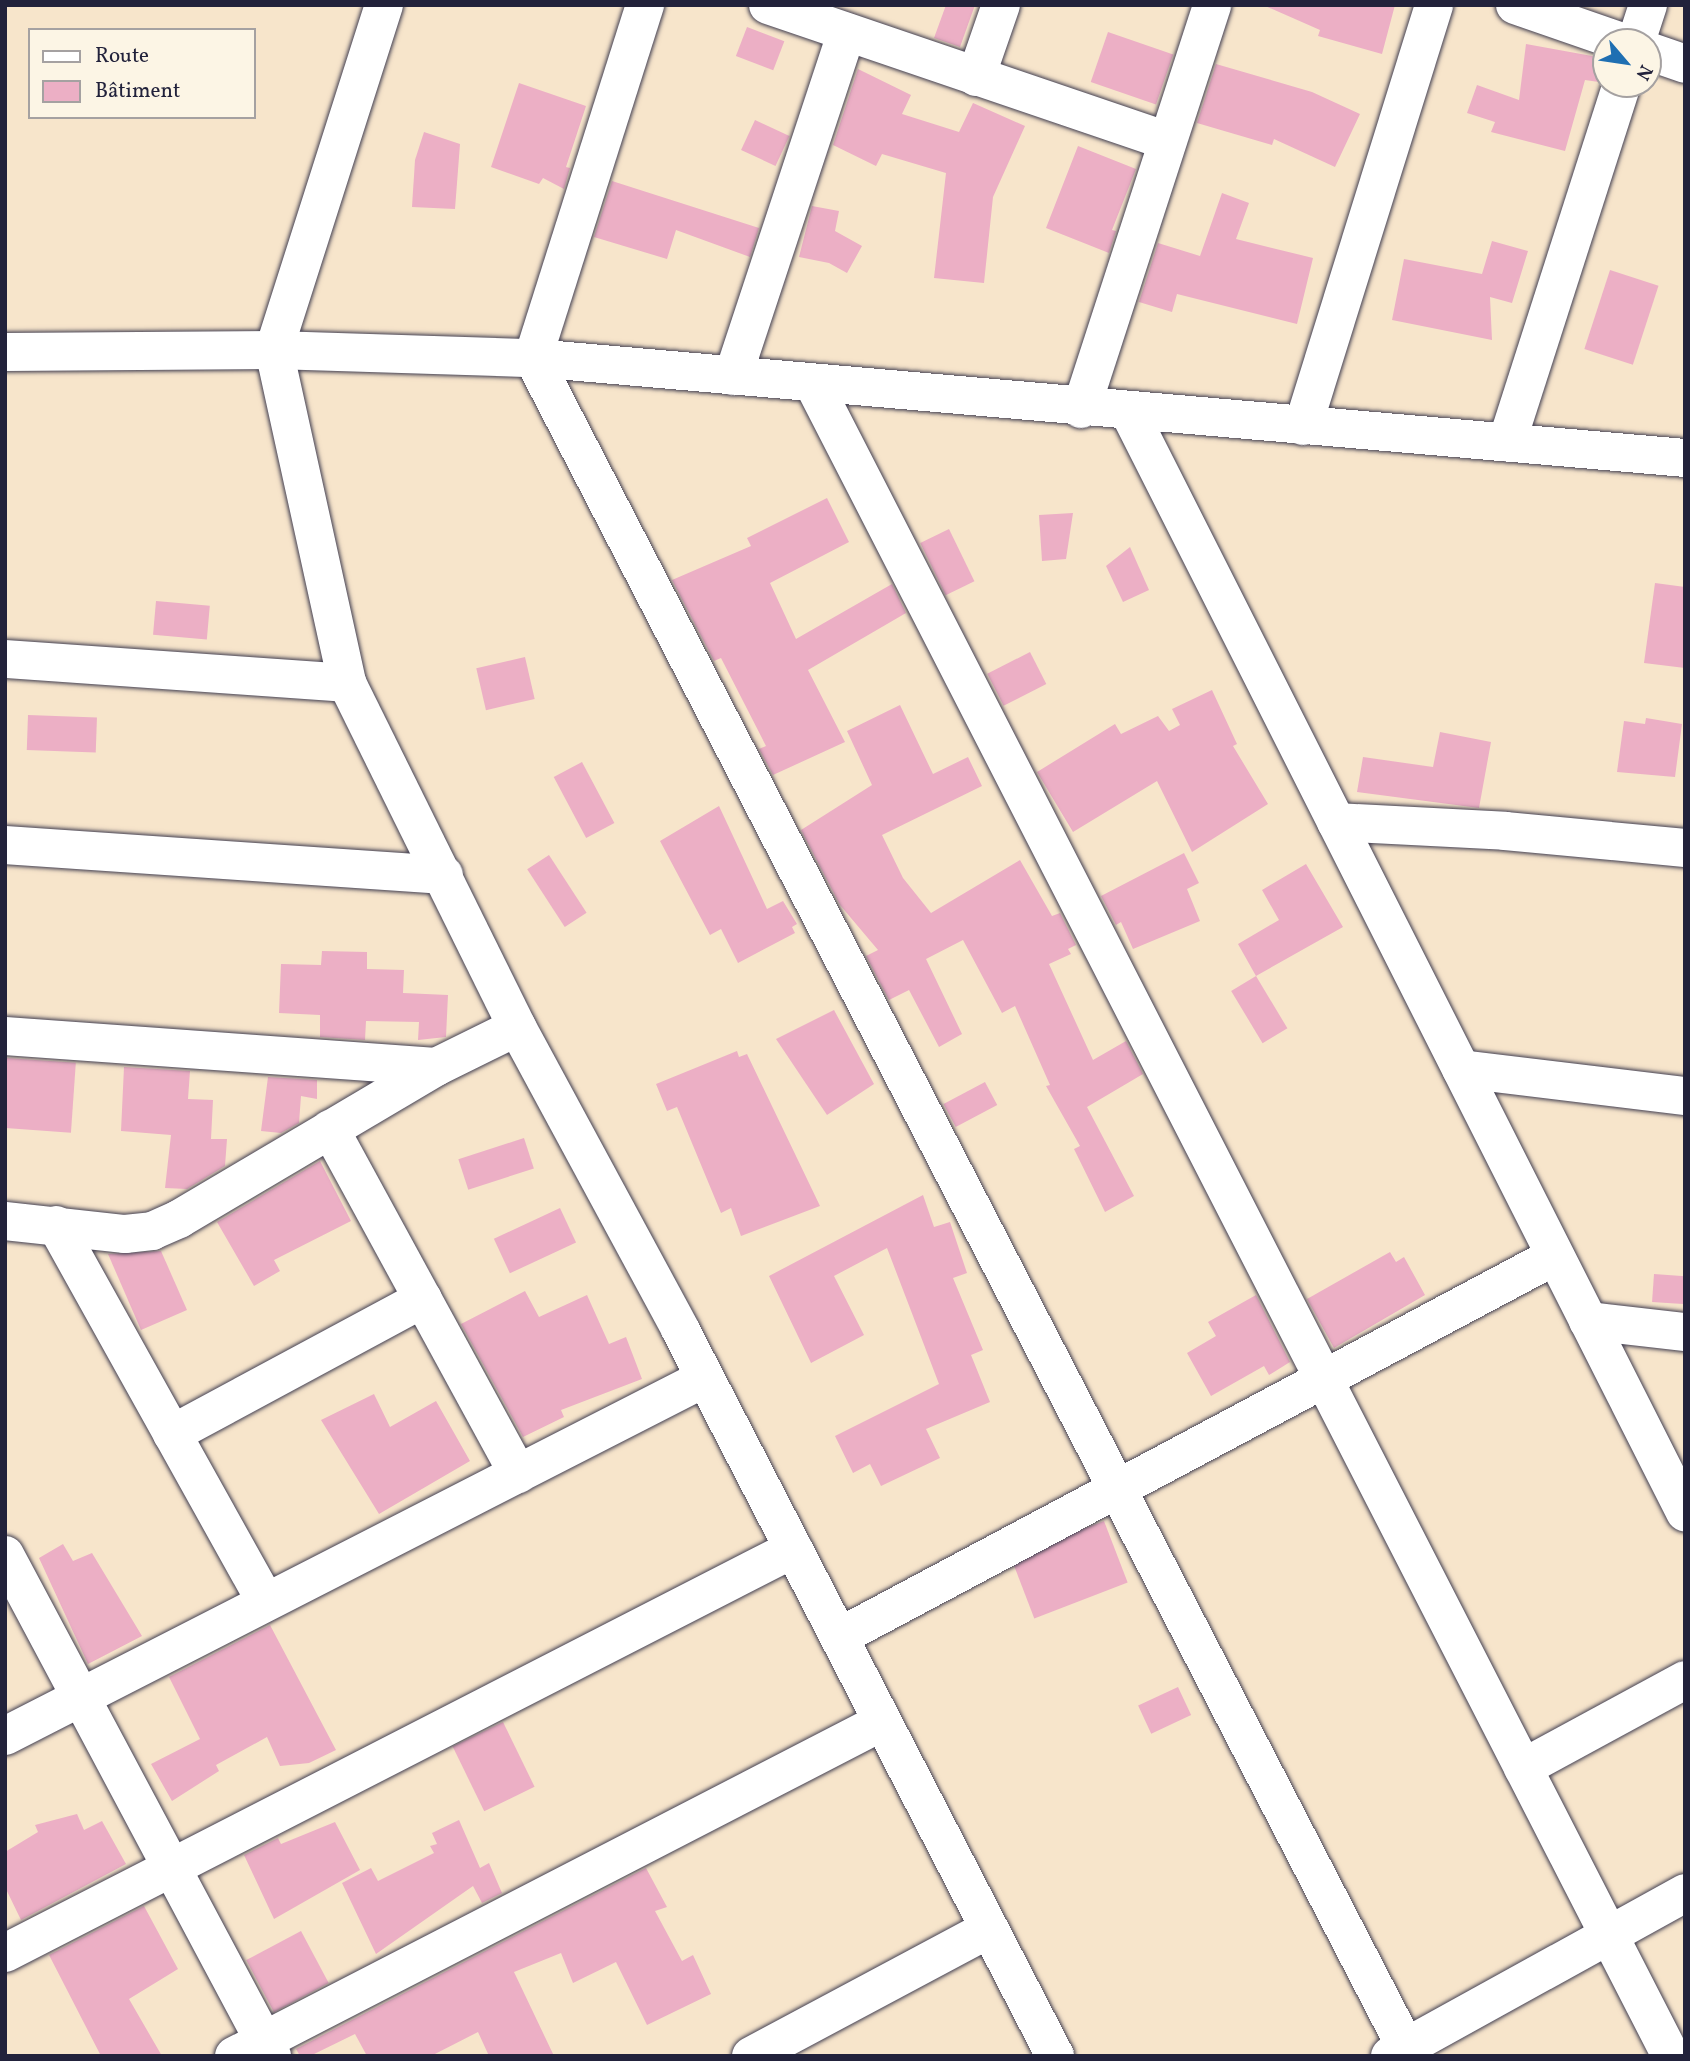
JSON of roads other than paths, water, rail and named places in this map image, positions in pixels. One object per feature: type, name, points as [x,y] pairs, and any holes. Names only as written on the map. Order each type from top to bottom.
[{"type":"street","points":[[384,5],[274,350],[347,683],[517,1027],[705,1378],[1055,2056]]},
{"type":"street","points":[[645,5],[533,358],[1117,1489],[1402,2053],[1685,1893]]},
{"type":"street","points":[[768,5],[1168,141]]},
{"type":"street","points":[[976,77],[1001,5]]},
{"type":"street","points":[[1081,409],[1212,5]]},
{"type":"street","points":[[1303,426],[1434,5]]},
{"type":"street","points":[[1515,5],[1592,32]]},
{"type":"street","points":[[1641,28],[1648,5]]},
{"type":"street","points":[[733,376],[848,32]]},
{"type":"street","points":[[1662,56],[1685,64]]},
{"type":"street","points":[[1507,442],[1618,98]]},
{"type":"street","points":[[5,352],[274,350],[533,358],[1081,409],[1685,458]]},
{"type":"street","points":[[814,385],[1671,2056]]},
{"type":"street","points":[[1129,412],[1685,1513]]},
{"type":"street","points":[[5,659],[347,683]]},
{"type":"street","points":[[1336,822],[1505,831],[1685,848]]},
{"type":"street","points":[[5,845],[444,875]]},
{"type":"street","points":[[5,1221],[125,1234],[152,1231],[179,1219],[436,1067],[517,1027]]},
{"type":"street","points":[[5,1036],[436,1067]]},
{"type":"street","points":[[1461,1069],[1685,1096]]},
{"type":"street","points":[[330,1129],[517,1474]]},
{"type":"street","points":[[56,1225],[265,1600]]},
{"type":"street","points":[[839,1637],[1555,1256]]},
{"type":"street","points":[[172,1434],[423,1299]]},
{"type":"street","points":[[1588,1321],[1685,1332]]},
{"type":"street","points":[[5,1737],[265,1600],[705,1378]]},
{"type":"street","points":[[5,1952],[793,1549]]},
{"type":"street","points":[[5,1555],[171,1868],[256,2051],[882,1722]]},
{"type":"street","points":[[1523,1768],[1685,1680]]},
{"type":"street","points":[[751,2056],[989,1929]]}]
